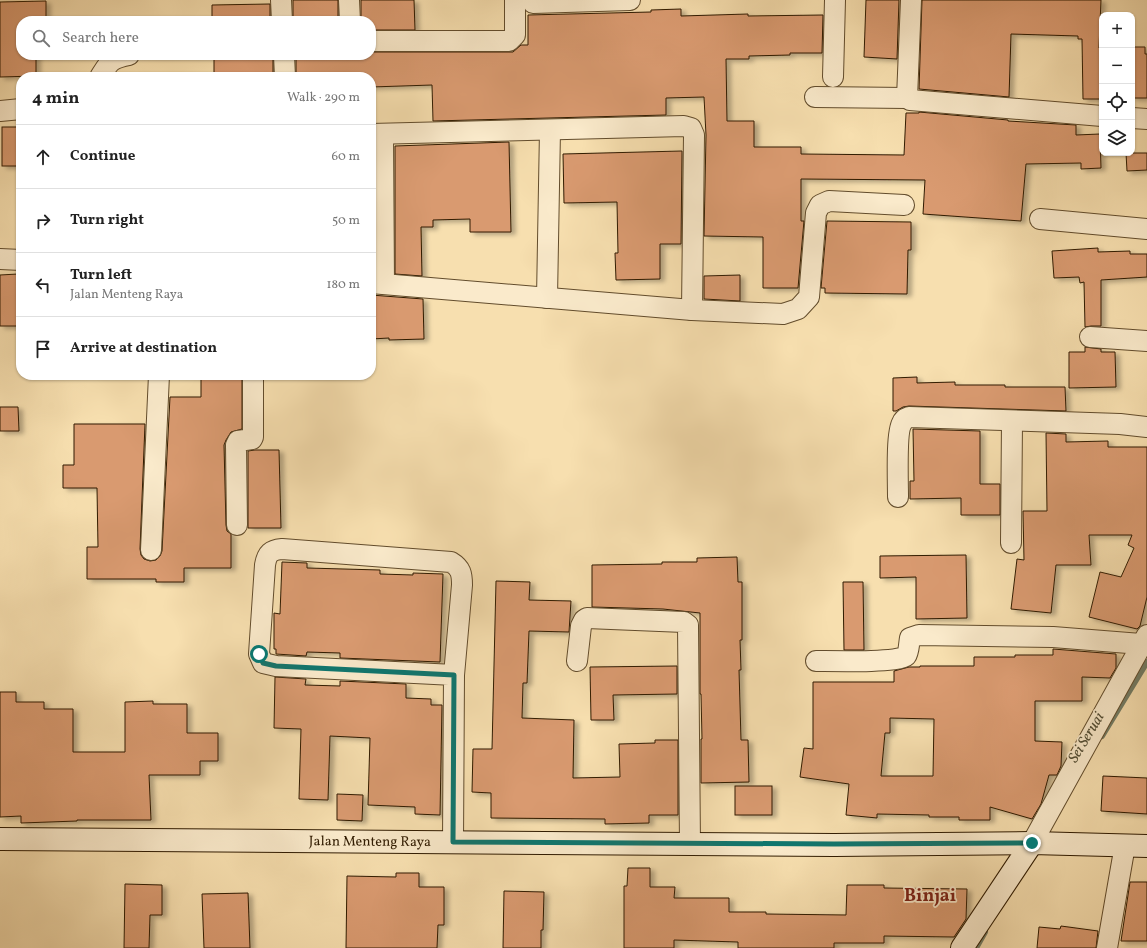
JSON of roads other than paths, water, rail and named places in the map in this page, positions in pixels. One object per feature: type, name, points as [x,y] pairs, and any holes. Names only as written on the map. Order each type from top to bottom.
[{"type":"street","points":[[281,0],[282,16]]},
{"type":"street","points":[[349,0],[350,16]]},
{"type":"street","points":[[376,41],[509,41],[515,35],[524,2],[630,0]]},
{"type":"street","points":[[833,77],[835,0]]},
{"type":"street","points":[[907,98],[911,0]]},
{"type":"street","points":[[103,72],[109,62],[112,60]]},
{"type":"street","points":[[284,60],[285,72]]},
{"type":"street","points":[[815,97],[907,98],[910,100],[1099,116]]},
{"type":"street","points":[[0,110],[16,109]]},
{"type":"street","points":[[1135,118],[1147,119]]},
{"type":"street","points":[[692,310],[694,135],[691,128],[684,126],[377,134],[378,284],[692,310],[783,314],[798,309],[809,298],[816,213],[820,205],[829,201],[904,205]]},
{"type":"street","points":[[547,298],[550,130]]},
{"type":"street","points":[[1040,218],[1147,229]]},
{"type":"street","points":[[0,259],[16,260]]},
{"type":"street","points":[[1090,337],[1147,341]]},
{"type":"street","points":[[151,550],[159,380]]},
{"type":"street","points":[[237,525],[236,445],[238,441],[252,439],[254,436],[253,380]]},
{"type":"street","points":[[898,497],[898,447],[900,426],[906,418],[909,417],[1120,424],[1147,427]]},
{"type":"street","points":[[1011,542],[1012,421]]},
{"type":"street","points":[[453,842],[454,675],[462,585],[462,574],[460,568],[451,562],[282,549],[269,553],[266,558],[265,565],[259,654],[263,663],[276,666],[454,675]]},
{"type":"street","points":[[577,661],[581,626],[587,618],[684,622],[688,625],[690,844]]},
{"type":"street","points":[[816,661],[860,661],[902,658],[907,653],[910,638],[919,635],[1144,639],[1032,843],[962,948]]},
{"type":"street","name":"Jalan Menteng Raya","points":[[0,839],[690,844],[1032,843],[1147,846]]},
{"type":"street","points":[[1107,948],[1125,845]]},
{"type":"waterway","name":"Sei Seruai","points":[[1102,736],[1147,662]]},
{"type":"waterway","name":"Sei Seruai","points":[[976,948],[985,932]]},
{"type":"district","name":"Binjai","points":[[930,896]]}]
